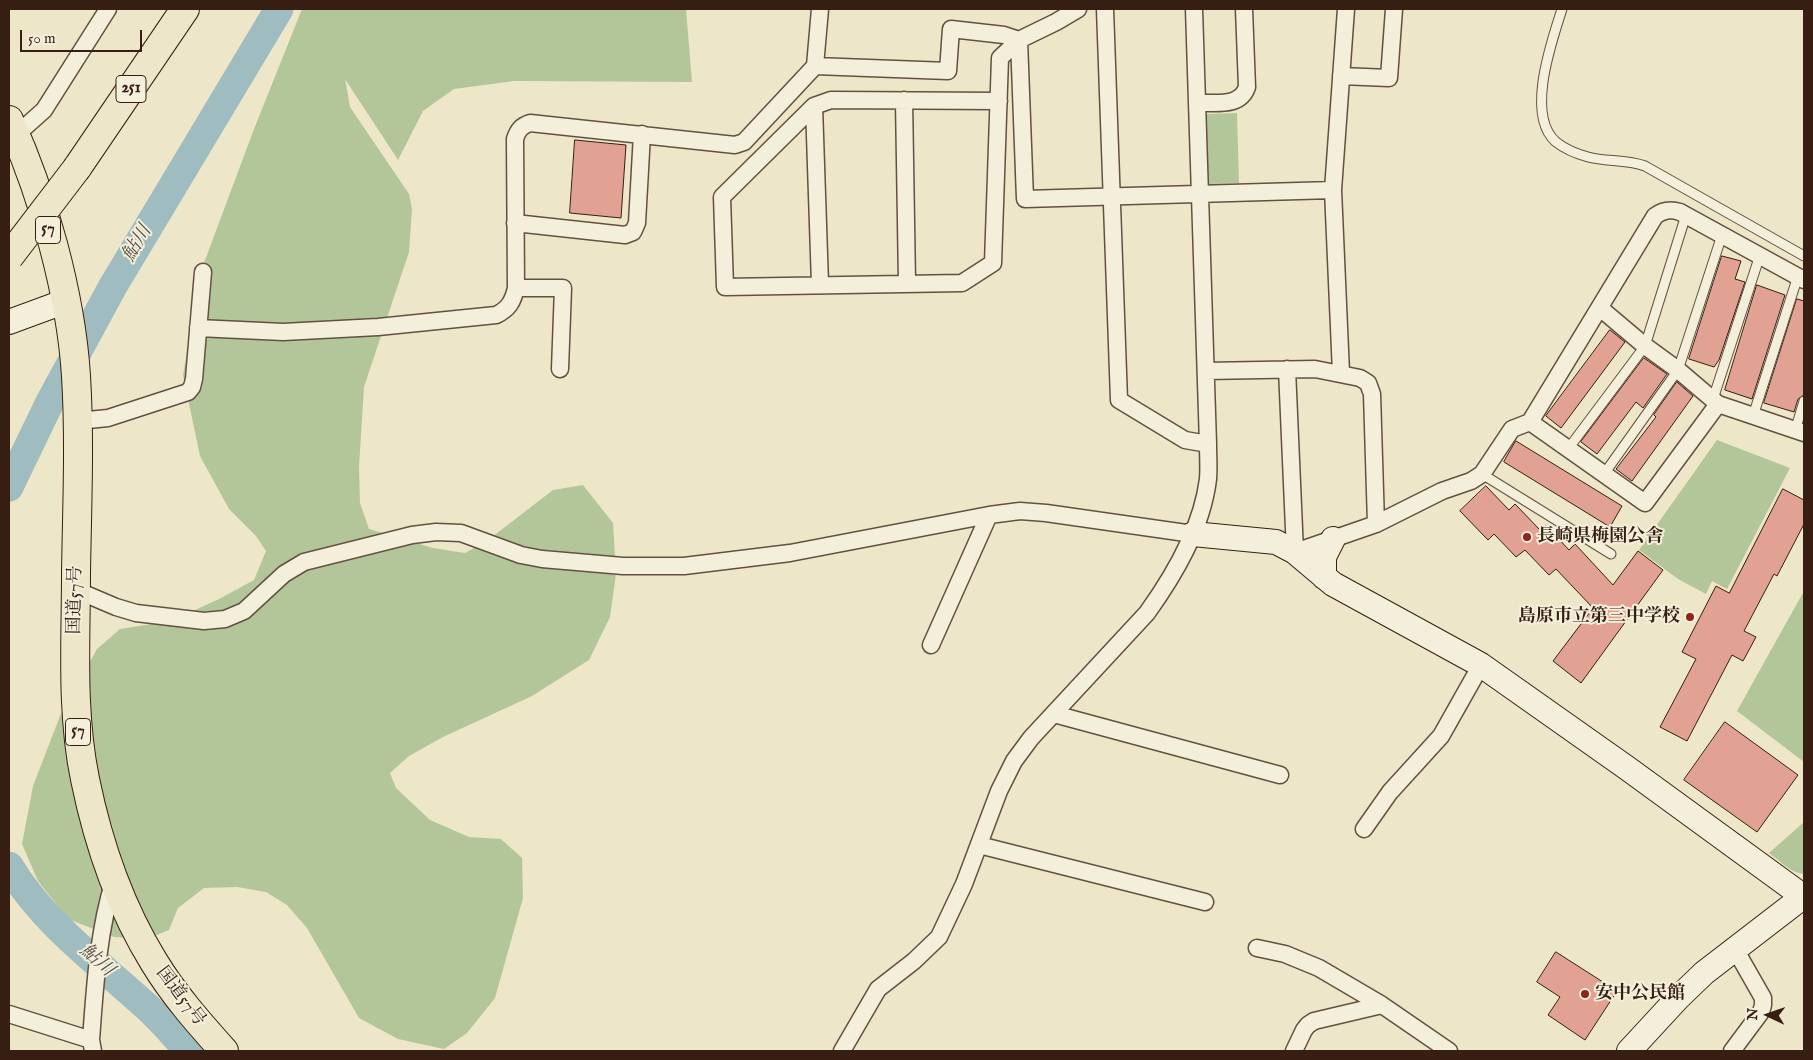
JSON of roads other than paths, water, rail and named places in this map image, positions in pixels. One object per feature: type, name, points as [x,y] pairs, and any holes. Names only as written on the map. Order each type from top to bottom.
[{"type":"highway","name":"251","points":[[9,258],[77,168],[185,9]]},
{"type":"highway","name":"国道57号","points":[[12,127],[34,183],[51,237],[66,301],[76,374],[78,421],[74,679],[77,725],[85,778],[97,830],[114,880],[132,921],[154,963],[190,1012],[224,1051]]},
{"type":"street","points":[[12,127],[44,110],[108,9]]},
{"type":"street","points":[[198,328],[293,332],[378,328],[496,315],[504,311],[510,305],[516,288],[515,139],[523,125],[530,123],[735,145],[744,142],[815,66],[820,9]]},
{"type":"street","points":[[999,102],[831,100],[814,106],[722,197],[725,287],[962,283],[993,263],[999,102],[1000,58],[1018,40],[1078,9]]},
{"type":"street","points":[[1105,9],[1118,400],[1185,440],[1208,444]]},
{"type":"street","points":[[842,1051],[878,989],[939,937],[964,884],[999,791],[1014,761],[1162,592],[1193,534],[1204,501],[1208,478],[1194,9]]},
{"type":"street","points":[[1197,103],[1234,102],[1245,94],[1247,87],[1244,9]]},
{"type":"street","points":[[1341,373],[1334,190],[1346,9]]},
{"type":"street","points":[[1341,76],[1389,78],[1394,9]]},
{"type":"street","points":[[815,66],[948,71],[952,30],[1004,35],[1018,40]]},
{"type":"street","points":[[1018,40],[1024,199],[1334,190]]},
{"type":"street","points":[[904,100],[908,283]]},
{"type":"street","points":[[814,106],[820,284]]},
{"type":"street","points":[[515,223],[625,235],[633,232],[638,223],[642,134]]},
{"type":"street","points":[[1295,552],[1376,524],[1442,491],[1471,481],[1482,474],[1512,429],[1530,422],[1655,216],[1666,210],[1686,214],[1801,278]]},
{"type":"street","points":[[78,421],[108,418],[188,392],[192,387],[194,379],[203,272]]},
{"type":"street","points":[[516,288],[563,288],[560,369]]},
{"type":"street","points":[[9,322],[66,301]]},
{"type":"street","points":[[1600,308],[1644,346],[1678,370],[1715,401],[1800,432]]},
{"type":"street","points":[[1287,369],[1295,552]]},
{"type":"street","points":[[1206,371],[1315,369],[1360,378],[1368,383],[1372,394],[1376,524]]},
{"type":"street","points":[[1530,422],[1645,503],[1715,401]]},
{"type":"street","points":[[76,590],[116,607],[136,613],[204,621],[225,619],[244,611],[284,574],[304,562],[412,535],[436,532],[461,533],[521,555],[542,559],[622,566],[684,566],[790,553],[989,515],[1020,511],[1193,534],[1266,541],[1284,546],[1295,552],[1324,577],[1481,665],[1804,896],[1735,948],[1691,986],[1629,1051]]},
{"type":"street","points":[[931,645],[989,515]]},
{"type":"street","points":[[1324,577],[1324,557],[1333,539]]},
{"type":"street","points":[[1364,829],[1390,792],[1441,736],[1481,665]]},
{"type":"street","points":[[1054,714],[1280,775]]},
{"type":"street","points":[[979,845],[1205,902]]},
{"type":"street","points":[[9,1014],[92,1045],[97,965],[105,911],[114,880]]},
{"type":"street","points":[[1256,948],[1285,954],[1319,968],[1382,1005],[1449,1051]]},
{"type":"street","points":[[1732,1051],[1761,1012],[1763,1005],[1763,998],[1735,948]]},
{"type":"street","points":[[1294,1051],[1308,1024],[1382,1005]]},
{"type":"lane","points":[[1562,9],[1545,65],[1542,86],[1543,111],[1546,123],[1550,134],[1556,142],[1571,151],[1587,156],[1602,160],[1635,162],[1644,166],[1804,256]]},
{"type":"lane","points":[[1568,449],[1644,346],[1686,214]]},
{"type":"lane","points":[[1604,474],[1678,370],[1722,234]]},
{"type":"lane","points":[[1715,401],[1760,255]]},
{"type":"lane","points":[[1753,416],[1801,278]]},
{"type":"lane","points":[[1800,432],[1804,401]]},
{"type":"lane","points":[[1482,474],[1611,554]]},
{"type":"waterway","name":"鮎川","points":[[9,487],[49,404],[113,286],[279,9]]},
{"type":"waterway","name":"鮎川","points":[[9,866],[38,906],[55,924],[153,1012],[189,1051]]},
{"type":"place","name":"長崎県梅園公舎","points":[[1527,537]]},
{"type":"place","name":"島原市立第三中学校","points":[[1690,617]]},
{"type":"place","name":"安中公民館","points":[[1585,994]]}]
